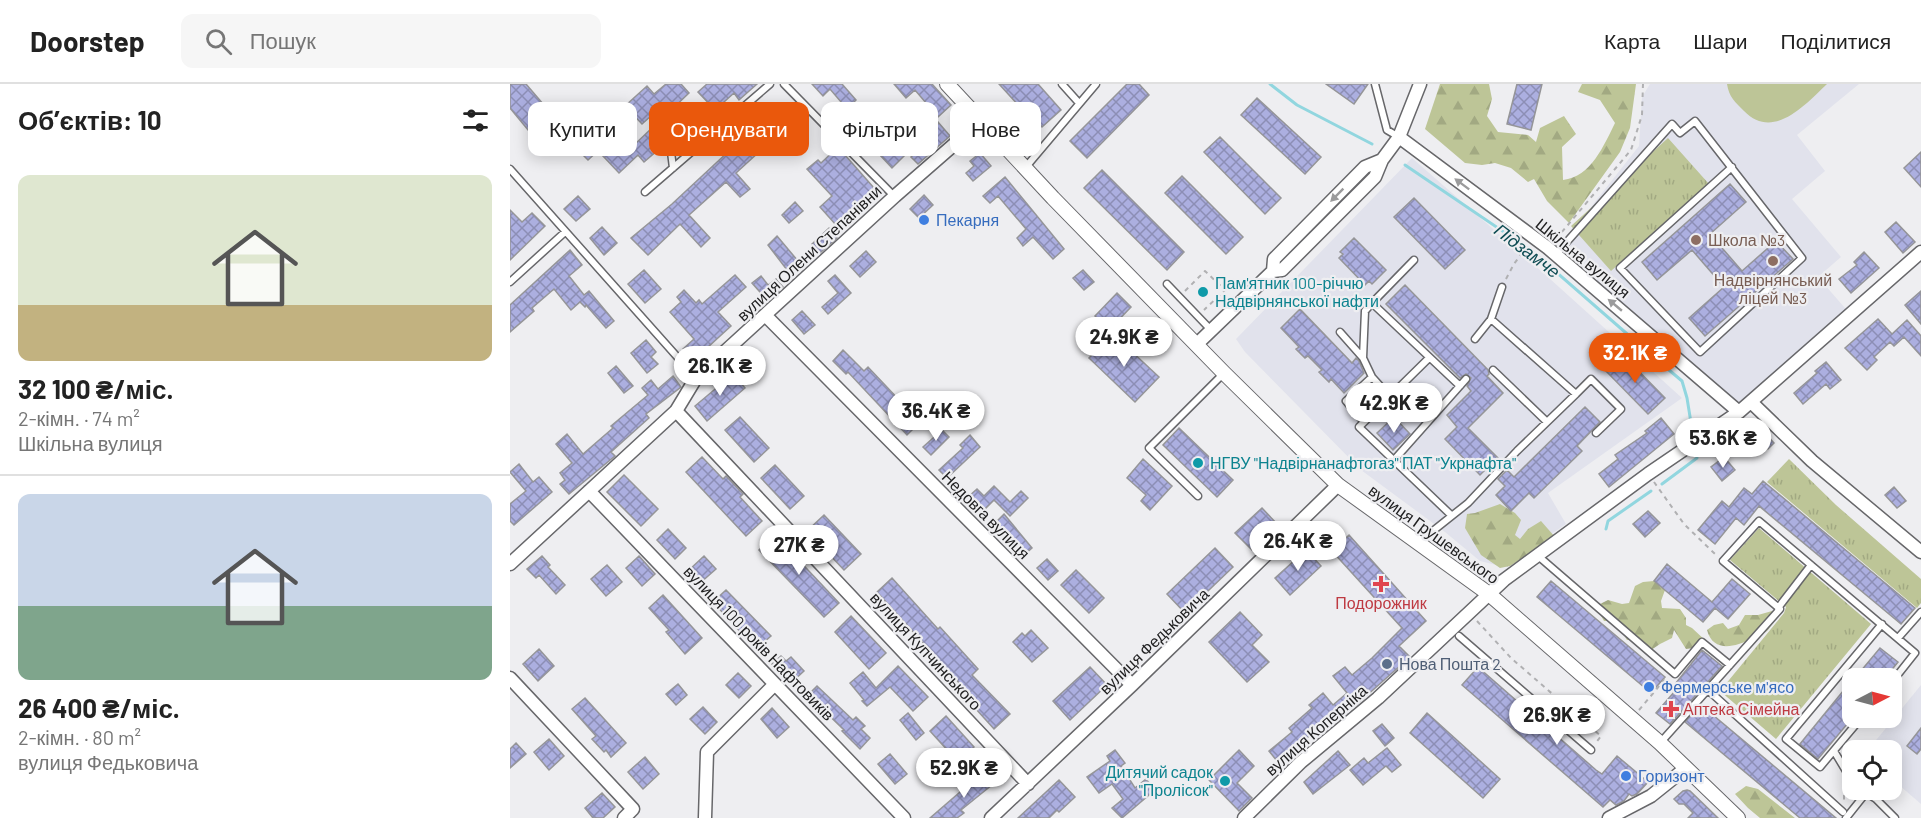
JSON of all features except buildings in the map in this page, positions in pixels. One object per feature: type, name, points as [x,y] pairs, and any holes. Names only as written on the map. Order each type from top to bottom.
[{"type":"street","name":"вулиця Грушевського","points":[[947,84],[963,102]]},
{"type":"street","points":[[1197,344],[1273,271],[1282,270],[1375,177],[1382,160],[1399,138],[1420,84]]},
{"type":"street","name":"Шкільна вулиця","points":[[1399,138],[1551,251],[1739,412]]},
{"type":"street","name":"вулиця Олени Степанівни","points":[[510,564],[676,411],[696,378],[950,149]]},
{"type":"street","name":"вулиця Грушевського","points":[[1013,156],[1224,373],[1338,485],[1489,594],[1660,743],[1738,818]]},
{"type":"street","name":"вулиця Коперніка","points":[[1244,818],[1302,762],[1378,698],[1504,580],[1537,554],[1739,412],[1921,252]]},
{"type":"street","name":"Недовга вулиця","points":[[766,316],[1132,685]]},
{"type":"street","points":[[1751,402],[1812,461],[1921,552]]},
{"type":"street","name":"вулиця Купчинського","points":[[676,411],[1028,784]]},
{"type":"street","name":"вулиця Федьковича","points":[[991,818],[1338,485]]},
{"type":"street","name":"вулиця 100 років Нафтовиків","points":[[589,491],[904,818]]},
{"type":"street","points":[[510,678],[629,814]]},
{"type":"street","points":[[705,818],[707,752],[776,684]]},
{"type":"street","points":[[1609,818],[1651,796],[1686,768]]},
{"type":"lane","points":[[750,102],[770,84]]},
{"type":"lane","points":[[784,84],[895,196]]},
{"type":"lane","points":[[1062,84],[1079,103]]},
{"type":"lane","points":[[1024,168],[1096,84]]},
{"type":"lane","points":[[1375,84],[1387,130],[1399,138]]},
{"type":"lane","points":[[1551,251],[1672,124],[1680,134],[1695,121],[1732,168],[1802,258],[1700,352],[1620,268],[1732,168]]},
{"type":"lane","points":[[672,156],[674,168]]},
{"type":"lane","points":[[645,192],[688,156]]},
{"type":"lane","points":[[511,171],[696,378]]},
{"type":"lane","points":[[510,282],[565,232]]},
{"type":"lane","points":[[1363,358],[1365,311],[1414,260]]},
{"type":"lane","points":[[1167,284],[1212,330]]},
{"type":"lane","points":[[1475,339],[1491,320],[1502,286]]},
{"type":"lane","points":[[1371,303],[1460,386]]},
{"type":"lane","points":[[1491,320],[1576,394]]},
{"type":"lane","points":[[1340,333],[1363,358],[1372,377],[1390,397]]},
{"type":"lane","points":[[1356,350],[1364,342]]},
{"type":"lane","points":[[1429,358],[1359,427],[1451,515]]},
{"type":"lane","points":[[1494,370],[1547,422]]},
{"type":"lane","points":[[1198,496],[1149,448],[1224,373]]},
{"type":"lane","points":[[1364,422],[1346,401],[1372,377]]},
{"type":"lane","points":[[1394,460],[1466,379]]},
{"type":"lane","points":[[1418,542],[1467,503],[1591,379],[1621,409],[1596,433]]},
{"type":"lane","points":[[1779,608],[1723,561],[1759,521],[1915,653],[1902,669]]},
{"type":"lane","points":[[1537,554],[1675,674],[1702,642],[1730,665]]},
{"type":"lane","points":[[1660,743],[1780,609],[1811,565]]},
{"type":"lane","points":[[1898,638],[1921,612]]},
{"type":"lane","points":[[1853,728],[1820,767],[1786,739],[1882,624]]},
{"type":"lane","points":[[1460,636],[1591,750]]},
{"type":"lane","points":[[1708,690],[1844,815],[1856,800]]},
{"type":"lane","points":[[1834,751],[1842,765]]},
{"type":"lane","points":[[1877,800],[1895,818]]},
{"type":"path","points":[[1551,251],[1631,150],[1642,115],[1643,84]]},
{"type":"path","points":[[1502,286],[1529,243]]},
{"type":"path","points":[[1184,292],[1205,271],[1225,290],[1198,316]]},
{"type":"path","points":[[1653,481],[1684,524],[1723,561]]},
{"type":"path","points":[[1477,621],[1511,658],[1601,736]]},
{"type":"path","points":[[1639,710],[1672,672]]},
{"type":"path","points":[[1844,815],[1845,800]]},
{"type":"shaded area","name":"Школа №3","points":[[1650,84],[1859,84],[1797,135],[1825,171],[1792,199],[1841,257],[1818,277],[1851,315],[1739,409],[1558,249],[1639,146],[1642,97]]},
{"type":"shaded area","points":[[1412,158],[1682,398],[1548,493],[1566,524],[1514,560],[1496,565],[1480,561],[1361,470],[1245,352],[1236,339]]},
{"type":"shaded area","points":[[1921,685],[1921,804],[1902,788],[1902,740],[1876,740],[1886,728],[1902,728],[1902,708]]},
{"type":"green space","points":[[1440,84],[1489,84],[1492,99],[1487,116],[1498,132],[1528,135],[1536,142],[1540,128],[1564,116],[1576,134],[1562,147],[1563,180],[1573,178],[1589,166],[1601,150],[1615,123],[1600,100],[1578,92],[1582,84],[1636,84],[1630,128],[1620,152],[1569,223],[1547,201],[1534,179],[1528,182],[1511,168],[1495,163],[1482,165],[1465,163],[1425,129]]},
{"type":"green space","points":[[1727,84],[1827,84],[1788,117],[1766,122],[1755,119],[1744,111],[1731,96]]},
{"type":"green space","points":[[1668,138],[1709,184],[1611,271],[1571,226]]},
{"type":"green space","points":[[1789,459],[1836,505],[1921,579],[1921,603],[1917,608],[1767,482]]},
{"type":"green space","points":[[1500,504],[1515,513],[1521,520],[1515,535],[1520,539],[1528,529],[1541,521],[1555,537],[1510,566],[1500,568],[1481,555],[1465,528],[1467,514]]},
{"type":"green space","points":[[1759,528],[1871,624],[1776,739],[1720,691],[1784,613],[1786,607],[1730,560]]},
{"type":"green space","points":[[1654,581],[1665,590],[1661,601],[1662,608],[1680,609],[1686,618],[1686,625],[1706,641],[1701,647],[1686,649],[1674,630],[1672,638],[1651,650],[1637,640],[1627,640],[1615,621],[1604,621],[1598,605],[1608,600],[1622,604],[1629,603],[1635,586],[1643,582]]},
{"type":"green space","points":[[1772,611],[1777,618],[1768,630],[1732,646],[1719,645],[1714,642],[1707,630],[1723,623],[1728,629],[1739,625],[1745,615],[1758,615]]},
{"type":"green space","points":[[1746,786],[1758,789],[1795,818],[1760,818],[1735,794]]},
{"type":"waterway","name":"Підзамче","points":[[1270,84],[1297,105],[1372,144]]},
{"type":"waterway","name":"Підзамче","points":[[1405,165],[1532,251],[1641,346]]},
{"type":"waterway","name":"Підзамче","points":[[1669,370],[1682,381],[1692,429]]},
{"type":"waterway","name":"Підзамче","points":[[1662,484],[1697,458]]},
{"type":"waterway","name":"Підзамче","points":[[1606,529],[1608,521],[1651,491]]},
{"type":"place","name":"Пекарня","points":[[924,220]]},
{"type":"place","name":"Школа №3","points":[[1696,240]]},
{"type":"place","name":"Надвірнянський ліцей №3","points":[[1773,261]]},
{"type":"place","name":"Пам'ятник 100-річчю Надвірнянської нафти","points":[[1203,292]]},
{"type":"place","name":"НГВУ \"Надвірнанафтогаз\" ПАТ \"Укрнафта\"","points":[[1198,463]]},
{"type":"place","name":"Подорожник","points":[[1381,584]]},
{"type":"place","name":"Нова Пошта 2","points":[[1387,664]]},
{"type":"place","name":"Фермерське м'ясо","points":[[1649,687]]},
{"type":"place","name":"Аптека Сімейна","points":[[1671,709]]},
{"type":"place","name":"Горизонт","points":[[1626,776]]},
{"type":"place","name":"Дитячий садок \"Пролісок\"","points":[[1225,781]]}]
